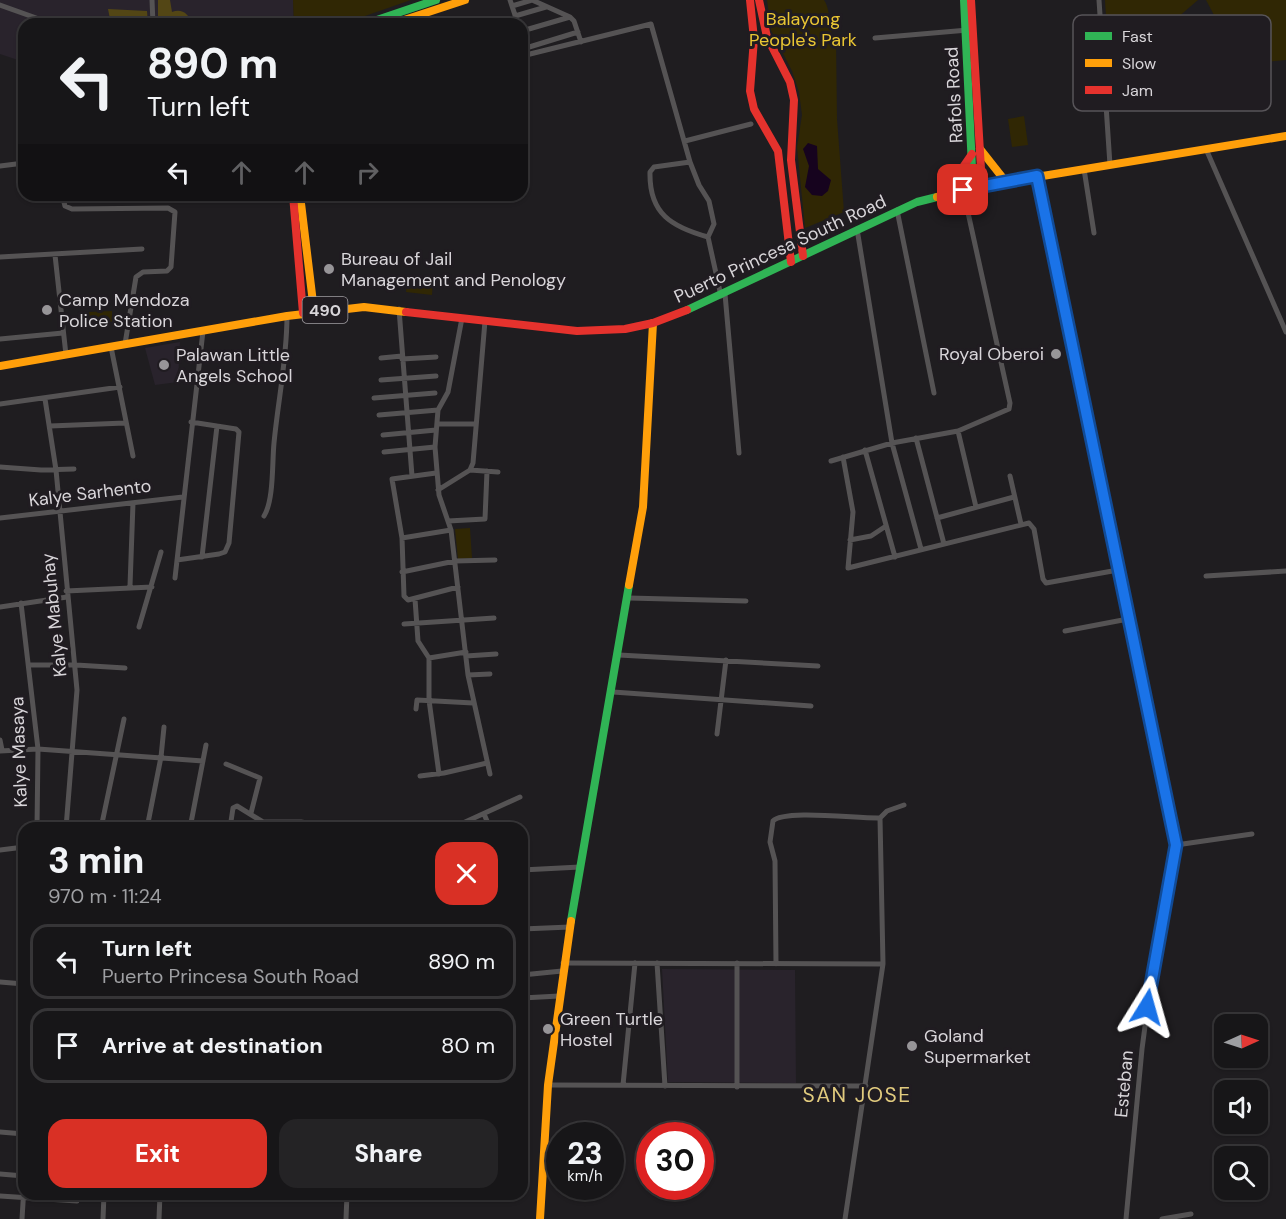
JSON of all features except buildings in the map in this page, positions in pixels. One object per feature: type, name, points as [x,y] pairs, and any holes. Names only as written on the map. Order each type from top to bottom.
[{"type":"street","points":[[152,0],[153,18]]},
{"type":"street","points":[[383,18],[436,0]]},
{"type":"street","points":[[409,18],[465,0]]},
{"type":"street","points":[[546,7],[515,16],[511,3],[532,0],[570,17],[581,42]]},
{"type":"street","points":[[750,0],[754,39],[750,91],[754,109],[775,144],[791,262]]},
{"type":"street","points":[[759,0],[767,37],[789,82],[794,100],[791,160],[803,256]]},
{"type":"street","name":"Rafols Road","points":[[964,0],[969,29],[982,186]]},
{"type":"street","name":"Rafols Road","points":[[971,0],[969,29],[973,188]]},
{"type":"street","points":[[1099,0],[1100,15]]},
{"type":"street","points":[[0,6],[35,18]]},
{"type":"street","points":[[528,29],[570,17]]},
{"type":"street","points":[[528,52],[651,24],[690,162],[699,185],[709,201],[714,224],[708,237],[723,295],[739,453]]},
{"type":"street","points":[[875,39],[969,29]]},
{"type":"street","points":[[528,52],[578,32]]},
{"type":"street","points":[[754,39],[760,36],[767,37]]},
{"type":"street","points":[[1106,111],[1110,165]]},
{"type":"street","points":[[685,141],[752,124]]},
{"type":"street","name":"Puerto Princesa South Road","points":[[0,366],[314,311],[364,307],[399,309],[577,331],[614,330],[653,323],[723,295],[897,210],[944,195],[1037,176],[1286,136]]},
{"type":"street","points":[[775,144],[783,146],[791,143]]},
{"type":"street","points":[[980,149],[1006,182]]},
{"type":"street","points":[[1206,149],[1286,332]]},
{"type":"street","points":[[944,195],[972,154]]},
{"type":"street","points":[[690,162],[654,167],[650,172],[651,188],[658,208],[670,222],[677,228],[708,237]]},
{"type":"street","points":[[0,166],[18,164]]},
{"type":"street","points":[[1084,169],[1094,233]]},
{"type":"street","name":"Esteban","points":[[1037,176],[1176,845],[1151,977],[1126,1219]]},
{"type":"street","points":[[831,461],[892,443],[958,431],[1007,410],[1010,403],[963,190]]},
{"type":"street","points":[[64,201],[65,206],[72,209],[168,208],[175,212],[171,267],[167,271],[143,272],[136,277],[125,344]]},
{"type":"street","points":[[293,201],[303,313]]},
{"type":"street","points":[[301,201],[314,311]]},
{"type":"street","points":[[897,210],[934,393]]},
{"type":"street","points":[[857,229],[892,443],[921,549]]},
{"type":"street","points":[[0,257],[142,249]]},
{"type":"street","points":[[55,255],[66,355]]},
{"type":"street","points":[[399,309],[405,412],[412,476]]},
{"type":"street","points":[[264,516],[268,505],[287,349],[287,316]]},
{"type":"street","points":[[462,318],[450,387],[438,410],[435,447],[436,473],[438,490],[451,530],[468,675],[490,774]]},
{"type":"street","points":[[470,470],[484,321]]},
{"type":"street","points":[[540,1219],[548,1085],[563,967],[644,507],[653,323]]},
{"type":"street","points":[[175,578],[203,331]]},
{"type":"street","points":[[0,339],[63,333]]},
{"type":"street","points":[[111,347],[133,456]]},
{"type":"street","points":[[381,358],[436,357]]},
{"type":"street","points":[[381,380],[436,376]]},
{"type":"street","points":[[0,404],[120,387]]},
{"type":"street","points":[[374,398],[435,393]]},
{"type":"street","name":"Kalye Mabuhay","points":[[45,399],[56,470],[76,665],[77,699],[66,822]]},
{"type":"street","points":[[379,415],[438,410]]},
{"type":"street","points":[[50,426],[125,423]]},
{"type":"street","points":[[177,560],[225,552],[229,543],[239,432],[236,429],[191,423]]},
{"type":"street","points":[[383,435],[476,424]]},
{"type":"street","points":[[202,557],[217,426]]},
{"type":"street","points":[[958,431],[976,507]]},
{"type":"street","points":[[916,438],[944,544]]},
{"type":"street","points":[[384,452],[435,447]]},
{"type":"street","points":[[865,450],[895,557]]},
{"type":"street","points":[[843,457],[852,506],[848,568],[1021,524],[1031,524],[1034,528],[1043,579],[1046,583],[1118,570]]},
{"type":"street","points":[[0,467],[74,469]]},
{"type":"street","points":[[438,490],[470,470],[498,471]]},
{"type":"street","points":[[448,521],[485,519],[487,471]]},
{"type":"street","points":[[436,473],[392,479],[402,538],[404,596],[408,600],[415,599],[458,587]]},
{"type":"street","points":[[1010,476],[1021,524]]},
{"type":"street","name":"Kalye Sarhento","points":[[0,518],[183,497]]},
{"type":"street","points":[[938,518],[1014,497]]},
{"type":"street","points":[[130,586],[133,503]]},
{"type":"street","points":[[850,540],[871,536],[886,526]]},
{"type":"street","points":[[402,538],[451,530]]},
{"type":"street","points":[[139,627],[161,552]]},
{"type":"street","points":[[402,572],[455,561],[495,560]]},
{"type":"street","points":[[1206,576],[1286,571]]},
{"type":"street","points":[[0,607],[67,594],[130,586],[152,587]]},
{"type":"street","points":[[629,598],[746,601]]},
{"type":"street","points":[[415,599],[418,641],[429,658],[429,700],[439,774]]},
{"type":"street","name":"Kalye Masaya","points":[[21,603],[38,749],[37,822]]},
{"type":"street","points":[[404,624],[494,618]]},
{"type":"street","points":[[1065,631],[1128,619]]},
{"type":"street","points":[[429,658],[496,654]]},
{"type":"street","points":[[619,655],[818,666]]},
{"type":"street","points":[[717,734],[726,660]]},
{"type":"street","points":[[30,665],[125,668]]},
{"type":"street","points":[[468,675],[490,674]]},
{"type":"street","points":[[613,692],[811,706]]},
{"type":"street","points":[[416,709],[417,700],[473,703]]},
{"type":"street","points":[[102,822],[124,719]]},
{"type":"street","points":[[148,822],[161,757],[164,727]]},
{"type":"street","points":[[0,740],[1,751],[38,749],[203,761]]},
{"type":"street","points":[[191,822],[206,744]]},
{"type":"street","points":[[420,776],[488,763]]},
{"type":"street","points":[[226,764],[260,778],[251,813]]},
{"type":"street","points":[[466,822],[520,797]]},
{"type":"street","points":[[845,1219],[883,964],[880,818],[887,811],[904,805]]},
{"type":"street","points":[[231,822],[235,806],[251,813],[263,822],[301,822]]},
{"type":"street","points":[[484,814],[487,822]]},
{"type":"street","points":[[776,964],[775,861],[770,842],[772,821],[780,816],[807,815],[880,818]]},
{"type":"street","points":[[1176,845],[1252,834]]},
{"type":"street","points":[[0,850],[18,848]]},
{"type":"street","points":[[528,870],[580,867]]},
{"type":"street","points":[[528,929],[570,927]]},
{"type":"street","points":[[528,974],[563,967],[635,963],[883,964]]},
{"type":"street","points":[[623,1085],[635,963]]},
{"type":"street","points":[[657,963],[665,1086]]},
{"type":"street","points":[[737,963],[737,1087]]},
{"type":"street","points":[[0,982],[18,984]]},
{"type":"street","points":[[528,998],[559,996]]},
{"type":"street","points":[[548,1085],[866,1086]]},
{"type":"street","points":[[0,1132],[18,1134]]},
{"type":"street","points":[[0,1174],[18,1176]]},
{"type":"street","points":[[0,1196],[18,1197]]},
{"type":"street","points":[[22,1219],[24,1200]]},
{"type":"street","points":[[64,1200],[77,1201]]},
{"type":"street","points":[[103,1219],[104,1200]]},
{"type":"street","points":[[159,1219],[160,1200]]},
{"type":"street","points":[[346,1219],[347,1200]]},
{"type":"street","points":[[1161,1219],[1191,1214]]},
{"type":"shaded area","points":[[0,0],[293,0],[294,18],[18,18],[18,60],[0,54]]},
{"type":"shaded area","points":[[158,0],[170,0],[172,12],[185,13],[189,18],[158,18]]},
{"type":"shaded area","points":[[108,9],[147,11],[148,18],[110,18]]},
{"type":"shaded area","points":[[808,143],[817,146],[818,169],[831,180],[828,191],[822,196],[812,195],[805,187],[809,166],[803,149]]},
{"type":"shaded area","name":"Palawan Little Angels School","points":[[180,342],[178,382],[155,385],[145,348]]},
{"type":"shaded area","points":[[662,969],[795,970],[796,1083],[668,1082]]},
{"type":"green space","points":[[293,0],[411,0],[359,18],[294,18]]},
{"type":"green space","name":"Balayong People's Park","points":[[767,0],[824,0],[831,31],[836,40],[837,119],[844,212],[805,228],[797,147],[802,115],[799,92],[792,71],[771,30]]},
{"type":"green space","points":[[1105,0],[1198,0],[1181,15],[1106,15]]},
{"type":"green space","points":[[1206,0],[1286,0],[1286,60],[1271,62],[1271,15],[1214,15]]},
{"type":"green space","points":[[1024,116],[1028,145],[1012,147],[1008,119]]},
{"type":"green space","points":[[408,278],[433,281],[432,295],[406,292]]},
{"type":"green space","points":[[112,311],[112,322],[89,323],[89,312]]},
{"type":"green space","points":[[470,528],[472,558],[458,559],[455,529]]},
{"type":"traffic: fast","points":[[383,18],[436,0]]},
{"type":"traffic: fast","points":[[964,0],[973,188]]},
{"type":"traffic: fast","points":[[687,310],[917,202],[937,197]]},
{"type":"traffic: fast","points":[[571,921],[629,585]]},
{"type":"traffic: slow","points":[[410,18],[465,0]]},
{"type":"traffic: slow","points":[[937,197],[1006,182],[1286,136]]},
{"type":"traffic: slow","points":[[980,149],[1006,182]]},
{"type":"traffic: slow","points":[[301,201],[314,311]]},
{"type":"traffic: slow","points":[[0,366],[287,316],[364,307],[406,312]]},
{"type":"traffic: slow","points":[[629,585],[643,507],[653,323]]},
{"type":"traffic: slow","points":[[540,1219],[548,1085],[571,921]]},
{"type":"traffic: jam","points":[[750,0],[754,39],[750,91],[754,109],[778,151],[791,262]]},
{"type":"traffic: jam","points":[[759,0],[767,37],[790,82],[794,100],[791,160],[803,256]]},
{"type":"traffic: jam","points":[[971,0],[982,186]]},
{"type":"traffic: jam","points":[[943,196],[972,154]]},
{"type":"traffic: jam","points":[[294,201],[303,313]]},
{"type":"traffic: jam","points":[[406,312],[577,331],[625,329],[653,323],[687,310]]},
{"type":"place","name":"Bureau of Jail Management and Penology","points":[[329,269]]},
{"type":"place","name":"Camp Mendoza Police Station","points":[[47,310]]},
{"type":"place","name":"Royal Oberoi","points":[[1056,354]]},
{"type":"place","name":"Palawan Little Angels School","points":[[164,365]]},
{"type":"place","name":"Green Turtle Hostel","points":[[548,1029]]},
{"type":"place","name":"Goland Supermarket","points":[[912,1046]]},
{"type":"district","name":"SAN JOSE","points":[[857,1095]]},
{"type":"route","points":[[963,190],[1037,176],[1176,845],[1147,1007]]}]
